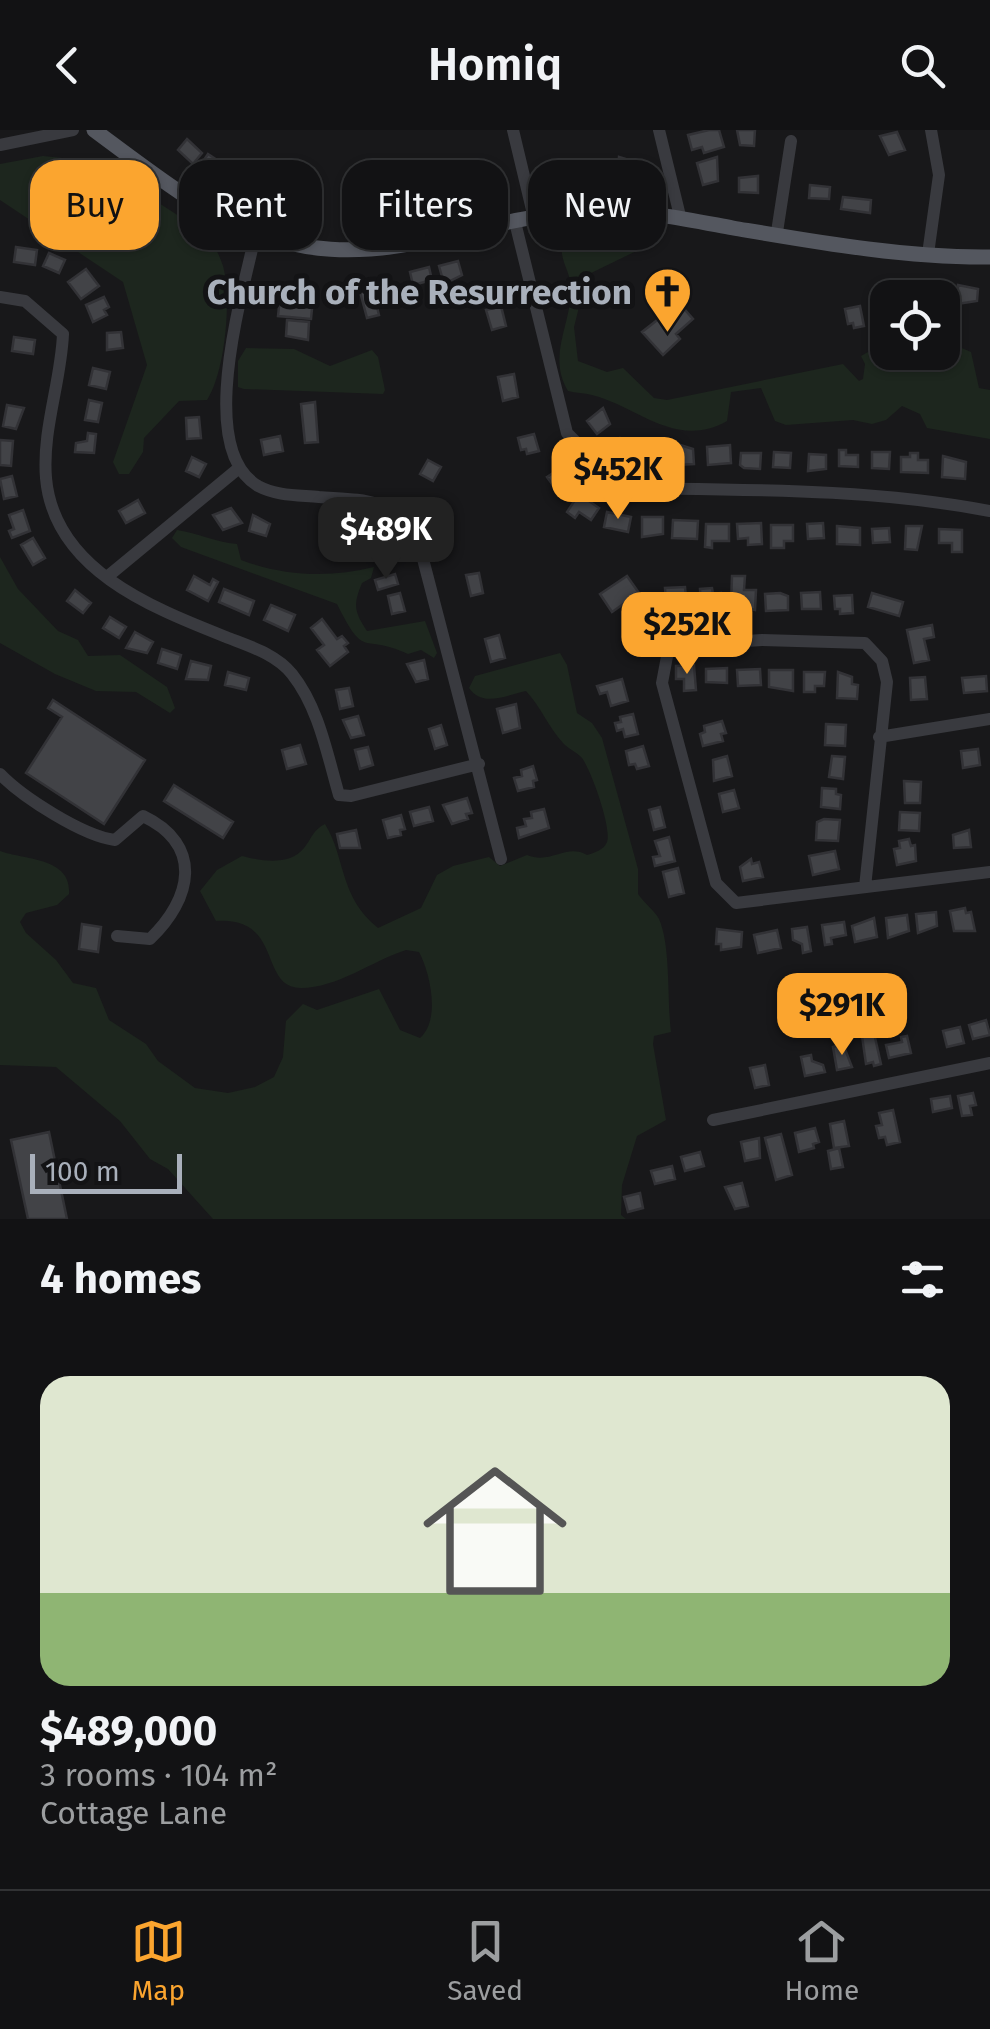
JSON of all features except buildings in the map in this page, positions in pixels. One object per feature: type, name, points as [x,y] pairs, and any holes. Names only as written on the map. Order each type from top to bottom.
[{"type":"main road","points":[[94,130],[179,194]]},
{"type":"main road","points":[[666,215],[928,254],[990,256]]},
{"type":"main road","points":[[322,247],[377,249],[528,219]]},
{"type":"street","points":[[0,145],[33,134],[74,130]]},
{"type":"street","points":[[513,130],[528,193]]},
{"type":"street","points":[[660,130],[680,216]]},
{"type":"street","points":[[928,254],[939,176],[931,130]]},
{"type":"street","points":[[777,232],[791,141]]},
{"type":"street","points":[[515,222],[566,434],[622,488],[796,491],[954,504],[990,511]]},
{"type":"street","points":[[253,250],[228,367],[228,427],[239,468],[256,484],[277,494],[386,504],[416,532],[501,860]]},
{"type":"street","points":[[0,297],[26,301],[64,334],[46,447],[46,481],[55,513],[79,552],[132,597],[269,654],[292,672],[316,715],[339,795],[351,796],[479,764]]},
{"type":"street","points":[[107,577],[239,468]]},
{"type":"street","points":[[865,887],[888,682],[882,661],[865,643],[762,640],[669,646],[662,683],[716,883],[736,903],[990,872]]},
{"type":"street","points":[[880,736],[990,718]]},
{"type":"street","points":[[0,774],[36,802],[101,838],[115,840],[144,816],[159,823],[179,844],[186,864],[184,890],[168,922],[150,939],[117,936]]},
{"type":"street","points":[[714,1120],[990,1063]]},
{"type":"shaded area","points":[[43,156],[82,160],[30,160],[30,220],[0,200],[0,164]]},
{"type":"shaded area","points":[[159,203],[179,216],[179,250],[216,250],[223,266],[227,297],[218,372],[207,400],[179,401],[144,438],[143,452],[129,474],[119,474],[113,462],[147,365],[123,282],[75,250],[159,250]]},
{"type":"shaded area","points":[[638,250],[587,275],[574,327],[578,361],[607,372],[623,368],[654,398],[667,400],[843,364],[859,381],[863,379],[865,364],[861,356],[870,351],[870,370],[960,370],[960,347],[971,352],[979,388],[990,390],[990,439],[927,428],[920,414],[902,406],[886,420],[872,424],[853,420],[786,425],[775,421],[761,388],[731,392],[727,421],[691,431],[657,423],[609,400],[568,391],[562,378],[560,353],[571,289],[562,252]]},
{"type":"shaded area","points":[[246,348],[294,349],[330,366],[372,350],[378,357],[385,390],[383,394],[244,389],[238,387],[238,361]]},
{"type":"shaded area","points":[[177,530],[237,544],[241,560],[274,569],[324,574],[374,567],[371,578],[362,583],[356,603],[367,631],[425,621],[437,653],[434,658],[421,650],[408,654],[360,640],[337,604],[181,547],[172,538]]},
{"type":"shaded area","points":[[0,557],[18,589],[58,631],[78,640],[88,656],[120,655],[167,687],[175,708],[170,713],[136,692],[96,691],[55,674],[0,643]]},
{"type":"shaded area","points":[[560,653],[567,665],[577,713],[592,723],[602,738],[638,869],[638,894],[659,919],[665,944],[671,1032],[654,1036],[653,1044],[666,1120],[637,1136],[622,1185],[621,1215],[626,1219],[213,1219],[168,1169],[150,1159],[120,1121],[56,1067],[0,1065],[0,851],[45,862],[63,873],[69,894],[57,905],[26,913],[20,922],[26,933],[56,960],[73,983],[96,988],[109,1020],[146,1044],[158,1061],[195,1088],[228,1093],[255,1087],[274,1077],[283,1057],[286,1021],[303,1004],[317,1010],[379,989],[400,1030],[420,1038],[432,1008],[430,983],[419,952],[406,950],[328,984],[301,988],[288,985],[279,977],[252,929],[237,922],[216,921],[200,891],[217,870],[242,856],[266,860],[291,858],[325,824],[356,903],[378,928],[421,908],[437,875],[453,866],[489,857],[500,866],[527,855],[544,858],[572,851],[587,855],[601,849],[607,842],[606,825],[582,758],[558,737],[526,691],[488,699],[469,688],[475,676]]},
{"type":"place","name":"Church of the Resurrection","points":[[667,334]]}]
